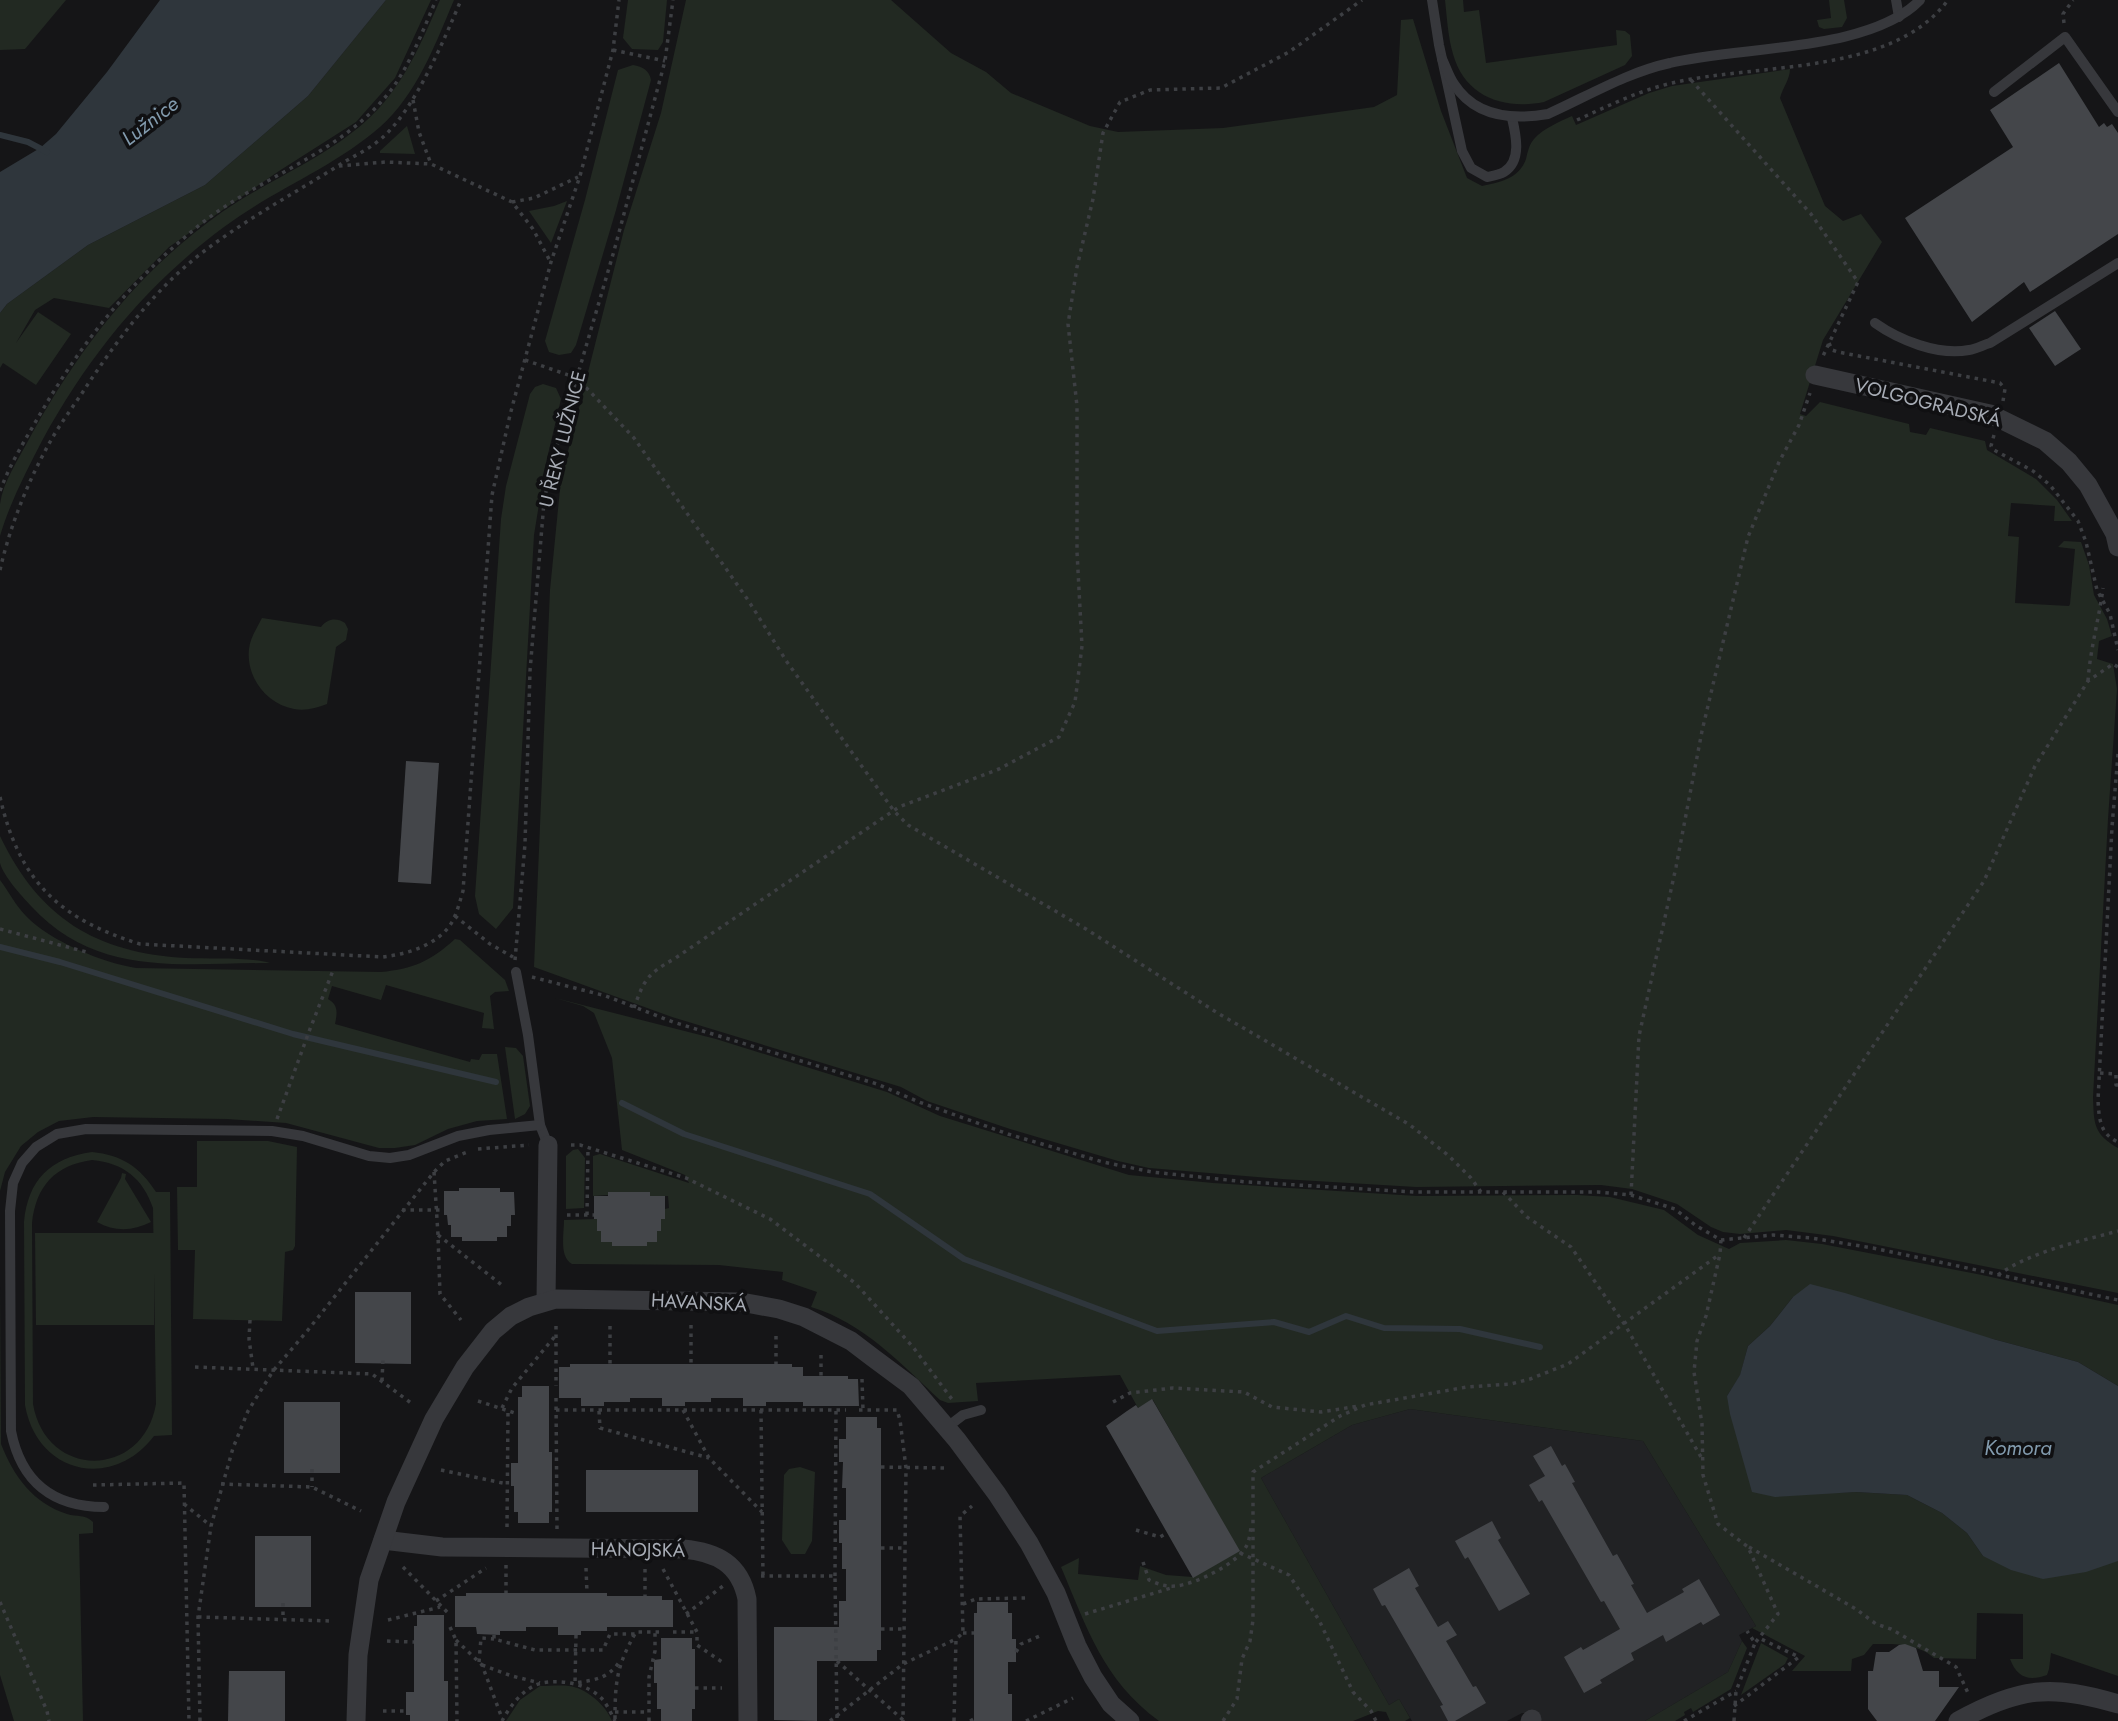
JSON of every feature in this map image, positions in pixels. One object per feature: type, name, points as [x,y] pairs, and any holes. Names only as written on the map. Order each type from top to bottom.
[{"type":"street","name":"VOLGOGRADSKÁ","points":[[1815,375],[1990,414],[2034,435],[2059,451],[2079,472],[2117,538]]},
{"type":"street","points":[[543,1145],[546,1301]]},
{"type":"street","name":"HAVANSKÁ","points":[[356,1721],[358,1655],[369,1580],[407,1477],[429,1430],[465,1367],[493,1331],[511,1316],[556,1299],[741,1302],[804,1317],[851,1341],[911,1386],[997,1494],[1030,1542],[1056,1593],[1085,1662],[1111,1704],[1130,1721]]},
{"type":"street","name":"HANOJSKÁ","points":[[383,1540],[442,1547],[556,1548],[649,1556],[695,1550],[730,1565],[738,1574]]},
{"type":"street","points":[[738,1574],[747,1599],[748,1721]]},
{"type":"street","points":[[1967,1716],[1996,1702],[2036,1691],[2091,1696],[2118,1704]]},
{"type":"lane","points":[[1432,0],[1462,151],[1471,168],[1487,177],[1505,172],[1514,161],[1517,147],[1512,118]]},
{"type":"lane","points":[[1896,0],[1899,17]]},
{"type":"lane","points":[[1442,59],[1454,84],[1471,102],[1484,110],[1512,118],[1548,114],[1645,69],[1711,55],[1851,35],[1888,23],[1920,0]]},
{"type":"lane","points":[[1994,92],[2065,37],[2118,112]]},
{"type":"lane","points":[[1875,323],[1890,334],[1927,346],[1945,351],[1968,350],[1990,343],[2118,263]]},
{"type":"lane","points":[[516,972],[528,1035],[543,1145]]},
{"type":"lane","points":[[104,1507],[89,1507],[61,1500],[40,1488],[23,1468],[11,1431],[10,1211],[13,1183],[22,1163],[36,1147],[57,1134],[86,1129],[272,1131],[303,1136],[369,1156],[390,1158],[409,1155],[458,1136],[540,1125]]},
{"type":"lane","points":[[946,1428],[963,1416],[981,1410]]},
{"type":"path","points":[[0,491],[20,449],[58,383],[104,318],[155,264],[204,222],[235,200],[332,145],[375,109],[404,71],[436,0]]},
{"type":"path","points":[[0,570],[16,518],[51,440],[135,318],[201,253],[365,151],[384,136],[413,98],[461,0]]},
{"type":"path","points":[[0,797],[16,850],[29,871],[64,909],[112,936],[140,944],[383,957],[415,950],[439,937],[449,927],[463,891],[492,495],[510,415],[551,262],[580,176],[613,50],[619,0]]},
{"type":"path","name":"U ŘEKY LUŽNICE","points":[[516,972],[525,844],[530,671],[544,502],[551,466],[614,251],[665,61],[673,0]]},
{"type":"path","points":[[634,1008],[643,982],[658,968],[894,811],[999,769],[1059,737],[1074,702],[1082,646],[1077,552],[1077,406],[1068,324],[1103,133],[1120,102],[1150,90],[1221,88],[1289,52],[1363,0]]},
{"type":"path","points":[[1577,120],[1638,93],[1674,83],[1877,50],[1905,37],[1934,16],[1948,0]]},
{"type":"path","points":[[2065,37],[2063,15],[2073,0]]},
{"type":"path","points":[[613,50],[665,61]]},
{"type":"path","points":[[1631,1195],[1639,1036],[1702,731],[1748,537],[1779,462],[1799,425],[1815,375],[1858,282],[1811,214],[1691,80]]},
{"type":"path","points":[[413,98],[419,132],[431,164]]},
{"type":"path","points":[[337,166],[386,162],[431,164],[512,202],[533,229],[551,262]]},
{"type":"path","points":[[512,202],[534,198],[580,176]]},
{"type":"path","points":[[1829,343],[1832,349],[1838,352],[2000,383],[2005,389],[2003,401]]},
{"type":"path","points":[[525,360],[577,378],[634,438],[748,600],[787,662],[894,811],[908,825],[1086,929],[1216,1012],[1409,1125],[1449,1156],[1481,1192]]},
{"type":"path","points":[[1994,433],[1991,446],[1994,450],[2033,471],[2050,485],[2078,521],[2086,542],[2097,590],[2110,614],[2118,650]]},
{"type":"path","points":[[2088,681],[2089,661],[2103,588]]},
{"type":"path","points":[[1744,1238],[1984,881],[2035,766],[2088,681],[2113,664],[2118,667]]},
{"type":"path","points":[[2118,754],[2098,1100],[2101,1126],[2107,1135],[2118,1142]]},
{"type":"path","points":[[455,916],[490,944],[515,958]]},
{"type":"path","points":[[0,929],[90,953]]},
{"type":"path","points":[[272,1131],[334,968]]},
{"type":"path","points":[[516,972],[606,996],[634,1008],[877,1084],[1009,1134],[1103,1163],[1152,1172],[1247,1182],[1415,1192],[1598,1192],[1631,1195],[1675,1209],[1695,1226],[1721,1240],[1773,1235],[1811,1238],[1873,1248],[2118,1300]]},
{"type":"path","points":[[2099,1073],[2117,1074],[2118,1085]]},
{"type":"path","points":[[200,1721],[198,1615],[211,1526],[221,1484],[248,1411],[273,1371],[402,1210],[445,1161],[472,1150],[543,1145]]},
{"type":"path","points":[[571,1145],[588,1147],[686,1178],[770,1219],[855,1283],[913,1347],[954,1402]]},
{"type":"path","points":[[587,1215],[588,1147]]},
{"type":"path","points":[[434,1172],[440,1294],[461,1320]]},
{"type":"path","points":[[1502,1192],[1527,1217],[1571,1247],[1625,1325],[1702,1458]]},
{"type":"path","points":[[402,1210],[444,1210]]},
{"type":"path","points":[[561,1215],[594,1215]]},
{"type":"path","points":[[1998,1275],[2012,1265],[2068,1244],[2118,1231]]},
{"type":"path","points":[[439,1235],[503,1286]]},
{"type":"path","points":[[1721,1240],[1706,1316],[1697,1341],[1694,1372],[1702,1424],[1703,1475],[1717,1524],[1748,1547],[1856,1609],[1876,1624],[1891,1629],[1956,1667],[1967,1716]]},
{"type":"path","points":[[1114,1402],[1130,1393],[1173,1388],[1244,1392],[1272,1407],[1321,1412],[1466,1387],[1511,1384],[1568,1364],[1720,1254]]},
{"type":"path","points":[[250,1320],[249,1339],[253,1368]]},
{"type":"path","points":[[691,1325],[691,1364]]},
{"type":"path","points":[[556,1326],[556,1386]]},
{"type":"path","points":[[610,1326],[610,1364]]},
{"type":"path","points":[[502,1408],[512,1388],[556,1335]]},
{"type":"path","points":[[776,1336],[776,1364]]},
{"type":"path","points":[[821,1354],[821,1376]]},
{"type":"path","points":[[382,1381],[383,1359]]},
{"type":"path","points":[[195,1367],[372,1374],[411,1403]]},
{"type":"path","points":[[862,1379],[861,1410],[897,1410],[906,1468],[902,1721]]},
{"type":"path","points":[[556,1398],[556,1548]]},
{"type":"path","points":[[478,1401],[518,1414]]},
{"type":"path","points":[[1223,1721],[1237,1699],[1242,1659],[1250,1642],[1253,1620],[1253,1472],[1340,1416],[1365,1405]]},
{"type":"path","points":[[506,1529],[508,1410]]},
{"type":"path","points":[[556,1410],[846,1410]]},
{"type":"path","points":[[683,1410],[709,1458],[762,1512]]},
{"type":"path","points":[[761,1410],[763,1576]]},
{"type":"path","points":[[836,1410],[837,1718]]},
{"type":"path","points":[[599,1411],[600,1428],[709,1458]]},
{"type":"path","points":[[881,1467],[945,1468]]},
{"type":"path","points":[[312,1469],[312,1487]]},
{"type":"path","points":[[441,1470],[507,1484]]},
{"type":"path","points":[[93,1485],[184,1483],[189,1721]]},
{"type":"path","points":[[221,1484],[312,1487],[361,1511]]},
{"type":"path","points":[[184,1504],[211,1526]]},
{"type":"path","points":[[963,1633],[960,1516],[972,1506]]},
{"type":"path","points":[[1078,1616],[1177,1586],[1208,1575],[1230,1563],[1246,1547],[1253,1518]]},
{"type":"path","points":[[1136,1530],[1160,1537],[1167,1533]]},
{"type":"path","points":[[1734,1721],[1736,1691],[1755,1643],[1778,1614],[1748,1547]]},
{"type":"path","points":[[881,1548],[905,1548]]},
{"type":"path","points":[[1240,1553],[1289,1575],[1319,1620],[1353,1692],[1371,1711],[1376,1721]]},
{"type":"path","points":[[645,1596],[649,1556]]},
{"type":"path","points":[[649,1556],[697,1632],[697,1645],[722,1662]]},
{"type":"path","points":[[1143,1562],[1149,1580],[1161,1586],[1177,1586]]},
{"type":"path","points":[[436,1601],[493,1563]]},
{"type":"path","points":[[506,1563],[506,1593]]},
{"type":"path","points":[[586,1563],[587,1593]]},
{"type":"path","points":[[403,1567],[450,1615]]},
{"type":"path","points":[[686,1614],[738,1574],[835,1576]]},
{"type":"path","points":[[963,1604],[975,1599],[1026,1598]]},
{"type":"path","points":[[0,1602],[49,1721]]},
{"type":"path","points":[[283,1603],[283,1620]]},
{"type":"path","points":[[388,1620],[441,1606]]},
{"type":"path","points":[[186,1614],[332,1621]]},
{"type":"path","points":[[450,1627],[456,1640],[480,1664],[502,1720]]},
{"type":"path","points":[[881,1629],[903,1629]]},
{"type":"path","points":[[1747,1631],[1755,1643]]},
{"type":"path","points":[[480,1664],[481,1638],[494,1637],[535,1650],[603,1650],[610,1634],[658,1632],[649,1677],[649,1721]]},
{"type":"path","points":[[673,1632],[697,1632]]},
{"type":"path","points":[[830,1721],[903,1664],[956,1639],[963,1633],[974,1633]]},
{"type":"path","points":[[480,1664],[541,1683],[575,1683],[603,1678],[614,1671],[635,1634]]},
{"type":"path","points":[[575,1683],[576,1635]]},
{"type":"path","points":[[1016,1652],[1021,1644],[1042,1635]]},
{"type":"path","points":[[1734,1706],[1799,1657],[1759,1638]]},
{"type":"path","points":[[954,1721],[956,1639]]},
{"type":"path","points":[[456,1640],[457,1721]]},
{"type":"path","points":[[387,1642],[414,1642]]},
{"type":"path","points":[[615,1721],[615,1689],[621,1660]]},
{"type":"path","points":[[837,1661],[902,1721]]},
{"type":"path","points":[[502,1720],[523,1693],[541,1683]]},
{"type":"path","points":[[575,1683],[603,1701],[615,1721]]},
{"type":"path","points":[[695,1688],[722,1688]]},
{"type":"path","points":[[1684,1721],[1736,1691]]},
{"type":"path","points":[[1026,1721],[1073,1698]]},
{"type":"path","points":[[383,1711],[406,1710]]},
{"type":"path","points":[[615,1712],[649,1712]]},
{"type":"shaded area","points":[[0,0],[66,0],[25,49],[0,50]]},
{"type":"shaded area","points":[[386,0],[431,0],[395,78],[356,122],[169,247],[109,308],[54,298],[35,310],[16,343],[38,312],[71,334],[36,385],[3,363],[0,368],[0,313],[7,304],[88,245],[205,185],[308,96]]},
{"type":"shaded area","points":[[440,0],[454,0],[424,68],[393,114],[343,155],[224,227],[169,273],[122,323],[80,378],[43,439],[25,474],[0,536],[0,504],[11,471],[67,376],[112,315],[163,260],[222,212],[332,147],[366,121],[400,80],[418,49]]},
{"type":"shaded area","points":[[628,0],[667,0],[663,42],[658,50],[632,49],[623,38]]},
{"type":"shaded area","points":[[686,0],[891,0],[951,53],[986,72],[1011,93],[1090,126],[1118,132],[1223,128],[1374,107],[1397,95],[1401,20],[1413,19],[1441,111],[1467,178],[1482,186],[1514,175],[1523,166],[1534,139],[1547,128],[1572,116],[1576,125],[1649,93],[1672,86],[1790,69],[1780,98],[1825,206],[1843,221],[1861,214],[1882,242],[1823,340],[1800,414],[1806,416],[1820,402],[1909,424],[1910,432],[1926,435],[1930,428],[1985,441],[1987,450],[2036,479],[2057,500],[2072,521],[2054,521],[2055,506],[2011,503],[2008,536],[2019,537],[2015,603],[2069,606],[2075,549],[2058,547],[2064,541],[2081,542],[2089,565],[2094,595],[2107,619],[2112,636],[2099,641],[2097,659],[2113,664],[2117,689],[2093,1097],[2096,1127],[2104,1138],[2118,1148],[2118,1293],[1833,1236],[1786,1230],[1740,1234],[1723,1232],[1677,1204],[1632,1189],[1601,1185],[1416,1187],[1149,1168],[1010,1129],[927,1101],[901,1087],[672,1017],[534,967],[550,590],[561,479],[624,230],[661,113]]},
{"type":"shaded area","points":[[1445,0],[1463,0],[1464,12],[1479,10],[1486,63],[1617,45],[1616,30],[1630,35],[1632,56],[1625,65],[1544,102],[1501,102],[1477,90],[1459,69],[1450,41]]},
{"type":"shaded area","points":[[1829,0],[1844,0],[1847,18],[1842,27],[1819,27],[1817,20],[1831,18]]},
{"type":"shaded area","points":[[633,65],[645,70],[651,80],[576,345],[571,353],[559,355],[549,352],[545,341],[618,70]]},
{"type":"shaded area","points":[[407,126],[415,154],[380,153],[380,151]]},
{"type":"shaded area","points":[[567,201],[551,243],[529,211]]},
{"type":"shaded area","points":[[543,384],[556,388],[561,399],[545,467],[534,535],[513,908],[496,929],[479,914],[475,896],[501,519],[506,486],[530,394],[535,387]]},
{"type":"shaded area","points":[[262,618],[321,627],[332,620],[345,623],[348,629],[346,640],[336,647],[327,704],[311,709],[294,709],[275,701],[260,688],[251,669],[249,649]]},
{"type":"shaded area","points":[[0,836],[15,865],[52,909],[74,926],[98,939],[154,955],[270,963],[142,962],[112,956],[84,945],[57,929],[13,886],[0,863]]},
{"type":"shaded area","points":[[0,880],[22,912],[49,934],[93,956],[136,968],[381,972],[421,963],[455,939],[460,940],[505,980],[509,991],[495,992],[490,996],[494,1029],[482,1028],[484,1013],[386,985],[381,1000],[332,986],[328,999],[336,1007],[335,1024],[470,1062],[471,1059],[479,1060],[482,1054],[497,1054],[507,1119],[477,1121],[448,1129],[415,1145],[395,1148],[379,1148],[286,1123],[227,1119],[93,1117],[59,1121],[38,1132],[21,1146],[5,1172],[0,1191]]},
{"type":"shaded area","points":[[555,998],[716,1039],[887,1092],[940,1116],[1129,1175],[1417,1196],[1610,1197],[1664,1210],[1698,1235],[1729,1249],[1740,1243],[1786,1240],[1822,1244],[2118,1305],[2118,1386],[2078,1362],[1993,1339],[1793,1297],[1770,1326],[1748,1346],[1740,1376],[1727,1396],[1828,1493],[1907,1495],[1942,1513],[1967,1533],[1983,1556],[2118,1561],[2118,1676],[2051,1653],[2047,1675],[2034,1678],[2024,1676],[2016,1670],[2010,1659],[2023,1659],[2023,1614],[1977,1613],[1976,1659],[1934,1658],[1913,1647],[1873,1644],[1864,1655],[1852,1659],[1851,1671],[1792,1671],[1805,1656],[1752,1628],[1756,1626],[1643,1441],[1410,1409],[1352,1425],[1261,1478],[1389,1705],[1399,1699],[1410,1718],[1405,1721],[1390,1721],[1386,1712],[1378,1711],[1353,1721],[1159,1721],[1140,1705],[1110,1670],[1089,1632],[1061,1567],[1079,1558],[1078,1574],[1138,1580],[1140,1566],[1166,1575],[1193,1577],[1239,1551],[1153,1400],[1138,1408],[1120,1375],[976,1383],[978,1401],[948,1403],[940,1400],[865,1334],[830,1314],[811,1307],[817,1292],[782,1280],[783,1272],[719,1265],[572,1264],[564,1251],[564,1220],[597,1219],[601,1231],[647,1242],[657,1241],[661,1219],[665,1219],[665,1209],[669,1208],[668,1196],[650,1196],[650,1192],[593,1196],[593,1156],[600,1154],[689,1183],[685,1175],[622,1150],[612,1058],[594,1013],[583,1006]]},
{"type":"shaded area","points":[[505,1047],[516,1048],[523,1056],[530,1106],[525,1114],[515,1119]]},
{"type":"shaded area","points":[[197,1141],[268,1141],[297,1147],[295,1246],[293,1250],[285,1252],[282,1321],[193,1319],[195,1250],[178,1250],[177,1187],[197,1187]]},
{"type":"shaded area","points":[[578,1149],[585,1158],[584,1208],[566,1209],[566,1156]]},
{"type":"shaded area","points":[[92,1152],[121,1159],[137,1169],[156,1192],[170,1192],[172,1435],[154,1436],[137,1453],[118,1464],[98,1469],[78,1467],[60,1460],[44,1447],[32,1428],[25,1405],[26,1207],[36,1183],[44,1174],[53,1166],[77,1155]],"holes":[[[92,1160],[131,1174],[144,1189],[153,1208],[156,1404],[148,1429],[133,1446],[115,1457],[94,1461],[74,1457],[56,1447],[41,1429],[33,1404],[32,1223],[43,1188],[58,1172]]]},
{"type":"shaded area","points":[[122,1173],[126,1174],[125,1179],[151,1222],[124,1229],[97,1222]]},
{"type":"shaded area","points":[[35,1233],[154,1233],[154,1325],[36,1325]]},
{"type":"shaded area","points":[[0,1286],[1,1444],[19,1478],[35,1496],[55,1509],[93,1522],[93,1533],[79,1534],[83,1721],[14,1721],[0,1675]]},
{"type":"shaded area","points":[[1410,1409],[1643,1441],[1756,1626],[1739,1635],[1742,1641],[1728,1672],[1645,1721],[1533,1721],[1528,1713],[1522,1713],[1507,1721],[1412,1721],[1399,1699],[1389,1705],[1261,1478],[1352,1425]]},
{"type":"shaded area","points":[[800,1467],[815,1472],[812,1541],[805,1554],[791,1554],[782,1540],[784,1475],[789,1469]]},
{"type":"shaded area","points":[[1742,1641],[1747,1648],[1731,1689],[1693,1712],[1691,1708],[1684,1712],[1685,1715],[1675,1721],[1645,1721],[1728,1672]]},
{"type":"shaded area","points":[[1761,1643],[1788,1658],[1785,1664],[1741,1695]]},
{"type":"shaded area","points":[[540,1686],[569,1686],[582,1690],[600,1703],[612,1721],[506,1721],[520,1700]]},
{"type":"water","name":"Lužnice","points":[[160,0],[386,0],[308,96],[205,185],[88,245],[7,304],[0,313],[0,172],[40,148],[56,134],[107,72]]},
{"type":"water","name":"Komora","points":[[1810,1284],[2078,1362],[2118,1386],[2118,1561],[2086,1572],[2043,1579],[2011,1570],[1983,1556],[1967,1533],[1942,1513],[1907,1495],[1856,1492],[1775,1497],[1752,1492],[1727,1396],[1740,1375],[1748,1346],[1770,1326],[1793,1297]]},
{"type":"building","points":[[2059,63],[2099,127],[2104,123],[2107,127],[2112,124],[2118,133],[2118,234],[2030,292],[2024,282],[1972,322],[1905,218],[2013,147],[1990,110]]},
{"type":"building","points":[[2055,311],[2081,349],[2055,366],[2029,328]]},
{"type":"building","points":[[406,761],[439,763],[431,884],[398,882]]},
{"type":"building","points":[[459,1188],[500,1188],[500,1192],[514,1192],[515,1215],[511,1215],[511,1226],[507,1226],[507,1237],[497,1237],[497,1241],[462,1241],[462,1237],[451,1237],[451,1225],[448,1225],[447,1215],[444,1215],[444,1191],[459,1191]]},
{"type":"building","points":[[608,1192],[650,1192],[650,1196],[665,1196],[665,1219],[661,1219],[657,1242],[647,1242],[647,1246],[612,1246],[612,1242],[601,1242],[601,1231],[597,1231],[597,1219],[594,1219],[594,1196],[608,1196]]},
{"type":"building","points":[[355,1292],[411,1292],[411,1364],[355,1363]]},
{"type":"building","points":[[570,1364],[792,1364],[792,1367],[803,1367],[803,1376],[848,1376],[848,1379],[858,1379],[859,1406],[803,1406],[803,1402],[766,1402],[766,1406],[743,1406],[743,1398],[711,1398],[711,1402],[685,1402],[685,1406],[662,1406],[662,1398],[630,1398],[630,1402],[604,1402],[604,1406],[581,1406],[581,1398],[559,1398],[559,1367],[570,1367]]},
{"type":"building","points":[[522,1386],[549,1386],[552,1512],[549,1512],[549,1523],[518,1523],[518,1512],[514,1512],[511,1463],[518,1463],[518,1397],[522,1397]]},
{"type":"building","points":[[1152,1399],[1240,1551],[1193,1578],[1106,1426],[1136,1405],[1138,1408]]},
{"type":"building","points":[[284,1402],[340,1402],[340,1473],[284,1473]]},
{"type":"building","points":[[846,1417],[877,1417],[877,1428],[881,1428],[881,1650],[877,1650],[877,1661],[817,1661],[817,1721],[774,1720],[774,1627],[839,1627],[839,1601],[846,1601],[846,1569],[842,1569],[839,1520],[846,1520],[846,1488],[842,1488],[843,1462],[839,1462],[839,1439],[846,1439]]},
{"type":"building","points":[[1551,1446],[1562,1466],[1565,1464],[1575,1482],[1572,1483],[1613,1556],[1617,1554],[1647,1613],[1684,1592],[1682,1589],[1699,1579],[1720,1615],[1703,1625],[1701,1622],[1666,1642],[1663,1635],[1631,1653],[1634,1660],[1584,1693],[1564,1657],[1581,1647],[1583,1650],[1620,1629],[1604,1601],[1601,1602],[1542,1500],[1539,1502],[1529,1485],[1545,1476],[1533,1456]]},
{"type":"building","points":[[586,1470],[698,1470],[698,1512],[586,1512]]},
{"type":"building","points":[[1492,1521],[1501,1538],[1498,1540],[1530,1594],[1499,1611],[1468,1557],[1465,1559],[1455,1541]]},
{"type":"building","points":[[255,1536],[311,1536],[311,1607],[255,1607]]},
{"type":"building","points":[[1409,1568],[1419,1586],[1415,1588],[1438,1627],[1448,1621],[1457,1635],[1446,1641],[1473,1687],[1476,1686],[1486,1703],[1455,1721],[1448,1721],[1440,1706],[1443,1705],[1373,1589]]},
{"type":"building","points":[[466,1593],[607,1593],[607,1596],[662,1596],[662,1600],[673,1600],[673,1627],[607,1627],[607,1631],[581,1631],[581,1635],[558,1635],[558,1627],[526,1627],[526,1631],[500,1631],[500,1635],[477,1634],[476,1627],[455,1627],[455,1596],[466,1596]]},
{"type":"building","points":[[977,1602],[1008,1602],[1008,1613],[1012,1613],[1012,1639],[1016,1639],[1016,1662],[1008,1662],[1008,1694],[1012,1694],[1012,1721],[974,1721],[974,1613],[977,1613]]},
{"type":"building","points":[[417,1615],[444,1615],[444,1681],[448,1681],[448,1721],[410,1721],[410,1715],[406,1715],[406,1692],[414,1692],[414,1626],[417,1626]]},
{"type":"building","points":[[661,1638],[692,1638],[692,1649],[695,1649],[695,1709],[692,1709],[692,1721],[661,1721],[661,1709],[657,1709],[657,1683],[654,1683],[654,1660],[661,1659]]},
{"type":"building","points":[[1905,1644],[1916,1648],[1923,1671],[1939,1671],[1939,1687],[1959,1687],[1935,1721],[1877,1721],[1868,1709],[1868,1671],[1873,1671],[1876,1652],[1889,1652]]},
{"type":"building","points":[[229,1671],[285,1671],[285,1721],[228,1721]]},
{"type":"waterway","points":[[0,135],[28,142],[47,152]]},
{"type":"waterway","points":[[0,947],[60,962],[293,1034],[496,1082]]},
{"type":"waterway","points":[[622,1103],[684,1134],[870,1194],[964,1259],[1157,1331],[1274,1322],[1309,1332],[1346,1316],[1384,1328],[1460,1329],[1540,1347]]}]
